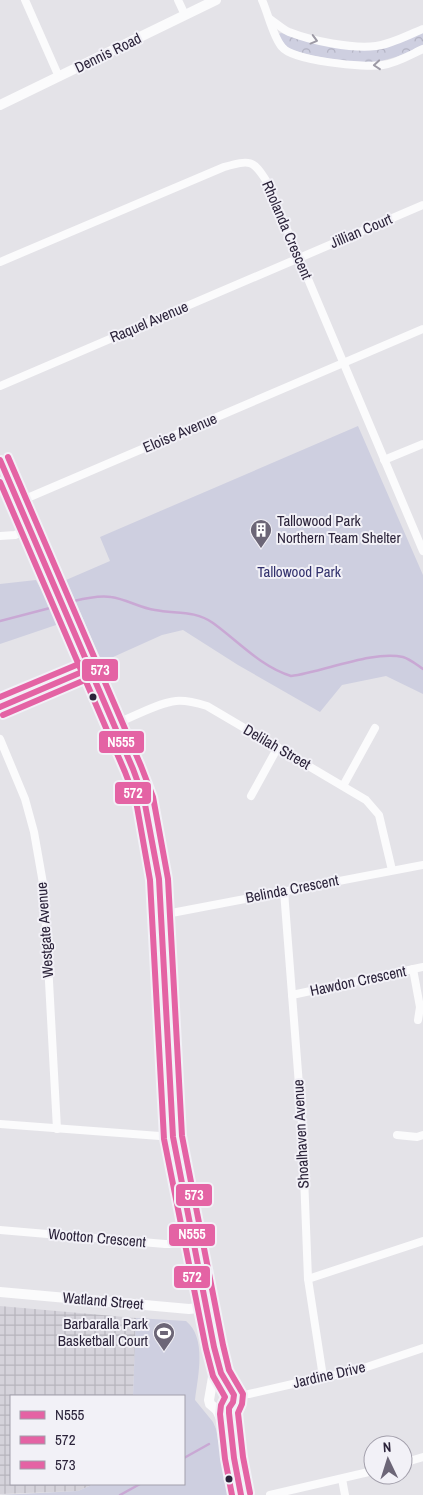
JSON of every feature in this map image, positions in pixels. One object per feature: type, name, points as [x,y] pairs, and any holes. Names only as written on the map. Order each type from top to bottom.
[{"type":"street","points":[[26,0],[59,77]]},
{"type":"street","points":[[178,0],[185,15]]},
{"type":"street","name":"Dennis Road","points":[[0,105],[216,0]]},
{"type":"street","points":[[262,0],[281,46],[291,53],[313,60],[372,66],[384,65],[423,49]]},
{"type":"street","points":[[270,19],[287,31],[306,38],[323,42],[365,46],[388,44],[423,29]]},
{"type":"street","name":"Rholanda Crescent","points":[[0,262],[224,167],[240,163],[252,163],[260,169],[267,182],[423,551]]},
{"type":"street","name":"Jillian Court","points":[[299,258],[423,204]]},
{"type":"street","name":"Raquel Avenue","points":[[0,386],[299,258]]},
{"type":"street","name":"Eloise Avenue","points":[[18,502],[423,329]]},
{"type":"street","points":[[384,460],[423,444]]},
{"type":"street","points":[[0,460],[133,769],[144,799],[155,849],[161,915],[172,1137],[214,1347],[220,1373],[231,1391],[233,1402],[229,1408],[221,1411],[217,1410]]},
{"type":"street","points":[[0,536],[15,535],[29,529]]},
{"type":"street","points":[[0,707],[90,669]]},
{"type":"street","name":"Delilah Street","points":[[113,725],[175,701],[195,702],[207,706],[366,800],[380,816],[392,870]]},
{"type":"street","points":[[343,786],[375,728]]},
{"type":"street","name":"Westgate Avenue","points":[[0,739],[25,799],[34,832],[44,889],[57,1129]]},
{"type":"street","points":[[251,796],[278,748]]},
{"type":"street","name":"Belinda Crescent","points":[[161,915],[423,865]]},
{"type":"street","name":"Shoalhaven Avenue","points":[[284,890],[302,1124],[308,1279],[323,1377]]},
{"type":"street","name":"Hawdon Crescent","points":[[292,995],[423,967]]},
{"type":"street","points":[[413,969],[420,1007],[418,1020]]},
{"type":"street","points":[[0,1124],[172,1137]]},
{"type":"street","points":[[397,1135],[417,1137],[423,1134]]},
{"type":"street","name":"Wootton Crescent","points":[[0,1230],[165,1244],[180,1244],[194,1241]]},
{"type":"street","points":[[308,1279],[423,1241]]},
{"type":"street","name":"Watland Street","points":[[0,1292],[189,1309],[206,1306]]},
{"type":"street","points":[[214,1347],[213,1376],[208,1400],[217,1410],[227,1432],[241,1495]]},
{"type":"street","name":"Jardine Drive","points":[[231,1391],[249,1394],[349,1373],[423,1348]]},
{"type":"street","points":[[210,1391],[216,1386],[224,1385],[231,1391]]},
{"type":"street","points":[[229,1408],[234,1458]]},
{"type":"street","points":[[270,1495],[363,1474]]},
{"type":"street","points":[[342,1479],[346,1495]]},
{"type":"shaded area","points":[[0,1306],[136,1318],[133,1395],[10,1395],[10,1485],[92,1485],[78,1491],[0,1494]]},
{"type":"green space","points":[[423,32],[423,45],[404,54],[371,62],[341,60],[303,53],[287,47],[279,34],[325,45],[371,49]]},
{"type":"green space","name":"Tallowood Park","points":[[358,426],[423,575],[423,694],[386,676],[342,685],[320,712],[238,665],[183,630],[162,635],[102,662],[66,580],[110,561],[100,537]]},
{"type":"green space","points":[[36,580],[59,624],[0,644],[0,584]]},
{"type":"green space","points":[[136,1318],[186,1321],[193,1328],[199,1347],[200,1358],[195,1400],[213,1422],[216,1429],[228,1495],[0,1495],[78,1491],[92,1485],[185,1485],[185,1395],[133,1395]]},
{"type":"waterway","points":[[74,601],[106,596],[149,609],[199,616],[213,623],[260,660],[291,676],[377,656],[403,657],[423,669]]},
{"type":"waterway","points":[[0,621],[50,608]]},
{"type":"waterway","points":[[185,1457],[209,1444]]},
{"type":"waterway","points":[[120,1495],[138,1485]]},
{"type":"transit line","name":"573","points":[[8,457],[153,797],[168,879],[182,1136],[223,1345],[229,1370],[243,1394],[242,1404],[238,1413],[243,1457],[250,1493]]},
{"type":"transit line","name":"N555","points":[[0,460],[133,769],[144,799],[159,879],[173,1137],[214,1347],[221,1373],[234,1395],[229,1413],[234,1458],[241,1495]]},
{"type":"transit line","name":"572","points":[[0,482],[136,801],[150,880],[164,1139],[206,1349],[213,1376],[225,1397],[221,1405],[220,1414],[225,1459],[232,1495]]},
{"type":"transit line","name":"573","points":[[0,697],[86,661]]},
{"type":"transit line","name":"N555","points":[[0,707],[89,669]]},
{"type":"transit line","name":"572","points":[[3,715],[92,677]]},
{"type":"place","name":"Tallowood Park Northern Team Shelter","points":[[261,549]]},
{"type":"place","name":"Barbaralla Park Basketball Court","points":[[164,1352]]}]
